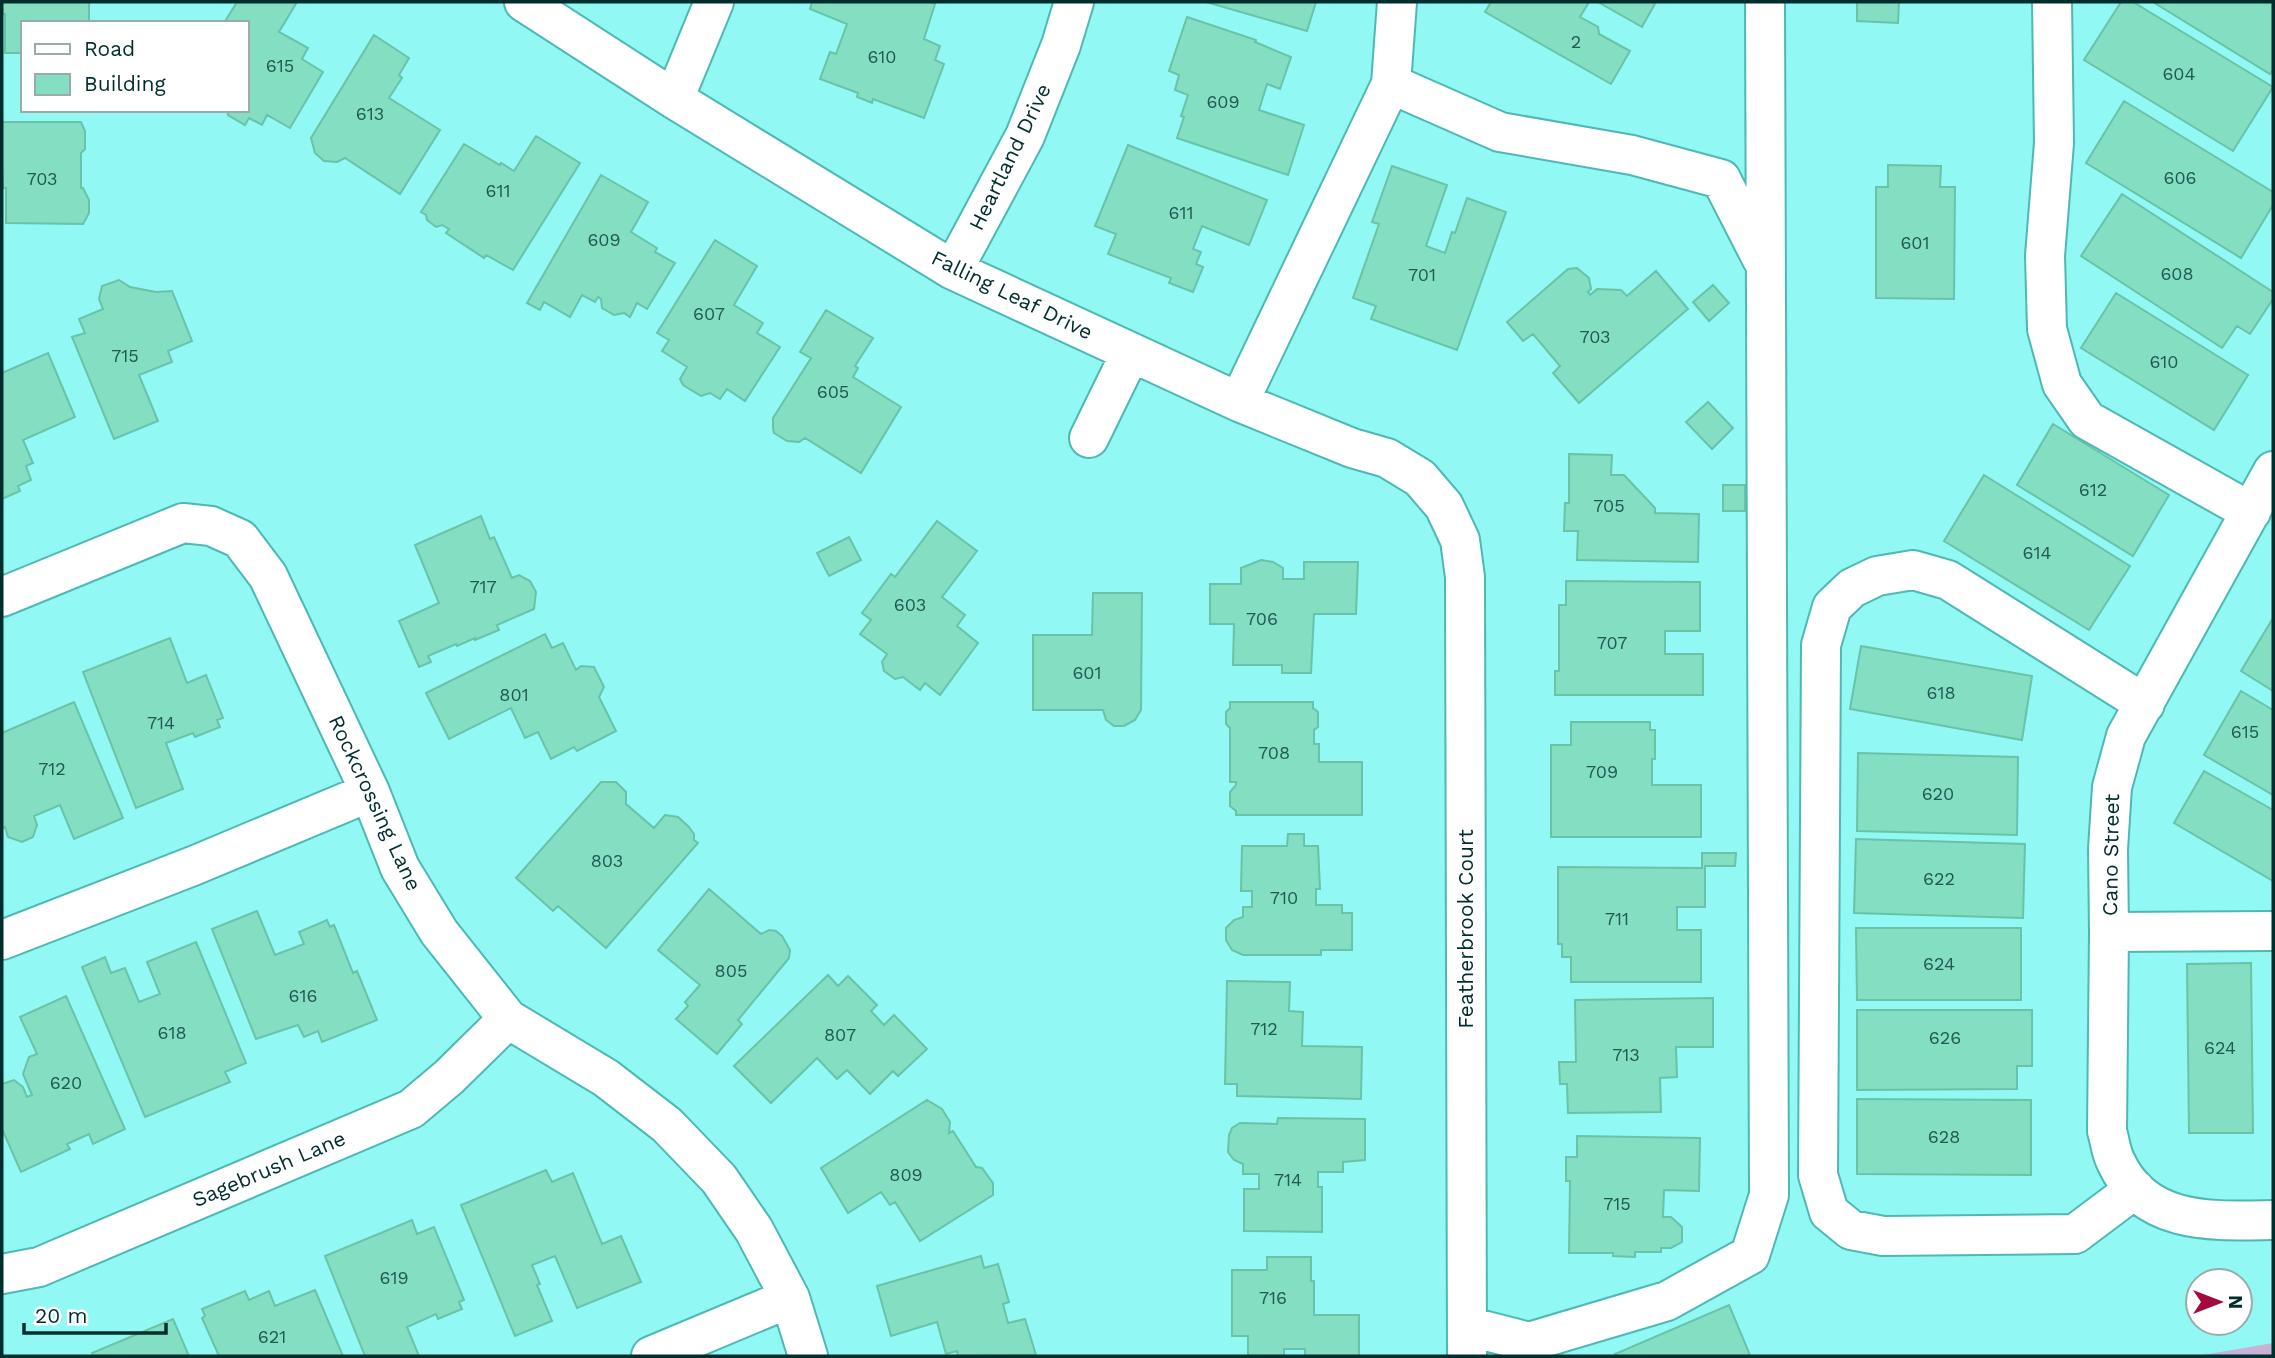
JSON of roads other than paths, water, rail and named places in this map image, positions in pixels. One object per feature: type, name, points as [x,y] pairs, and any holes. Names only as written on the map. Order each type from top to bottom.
[{"type":"street","name":"Falling Leaf Drive","points":[[524,2],[674,99],[953,270],[1239,402],[1352,448],[1387,458],[1420,478],[1444,506]]},
{"type":"street","points":[[674,99],[714,2]]},
{"type":"street","name":"Heartland Drive","points":[[953,270],[1025,136],[1061,45],[1074,2]]},
{"type":"street","points":[[1239,402],[1391,84],[1397,2]]},
{"type":"street","points":[[1467,1341],[1529,1342],[1667,1301],[1750,1255],[1769,1195],[1765,2]]},
{"type":"street","points":[[2052,2],[2054,143],[2045,256],[2047,328],[2062,384],[2087,420],[2251,512]]},
{"type":"street","points":[[1391,84],[1500,132],[1632,155],[1721,178],[1766,267]]},
{"type":"street","points":[[1089,438],[1131,352]]},
{"type":"street","name":"Cano Street","points":[[2134,1189],[2116,1162],[2107,1130],[2108,849],[2112,787],[2126,736],[2273,471]]},
{"type":"street","name":"Featherbrook Court","points":[[1444,506],[1460,540],[1465,577],[1467,1341]]},
{"type":"street","name":"Rockcrossing Lane","points":[[2,597],[183,523],[211,526],[240,539],[268,576],[370,792],[400,868],[439,932],[508,1019],[606,1078],[667,1125],[719,1179],[754,1230],[790,1298],[808,1356]]},
{"type":"street","points":[[2145,704],[1948,580],[1913,570],[1877,576],[1852,588],[1832,607],[1821,645],[1818,1175],[1829,1212],[1851,1230],[1883,1236],[2075,1234],[2134,1189],[2161,1209],[2193,1219],[2273,1220]]},
{"type":"street","points":[[2,940],[193,866],[370,792]]},
{"type":"street","points":[[2109,932],[2273,931]]},
{"type":"street","name":"Sagebrush Lane","points":[[2,1275],[39,1267],[411,1109],[449,1077],[508,1019]]},
{"type":"street","points":[[651,1356],[790,1298]]}]
